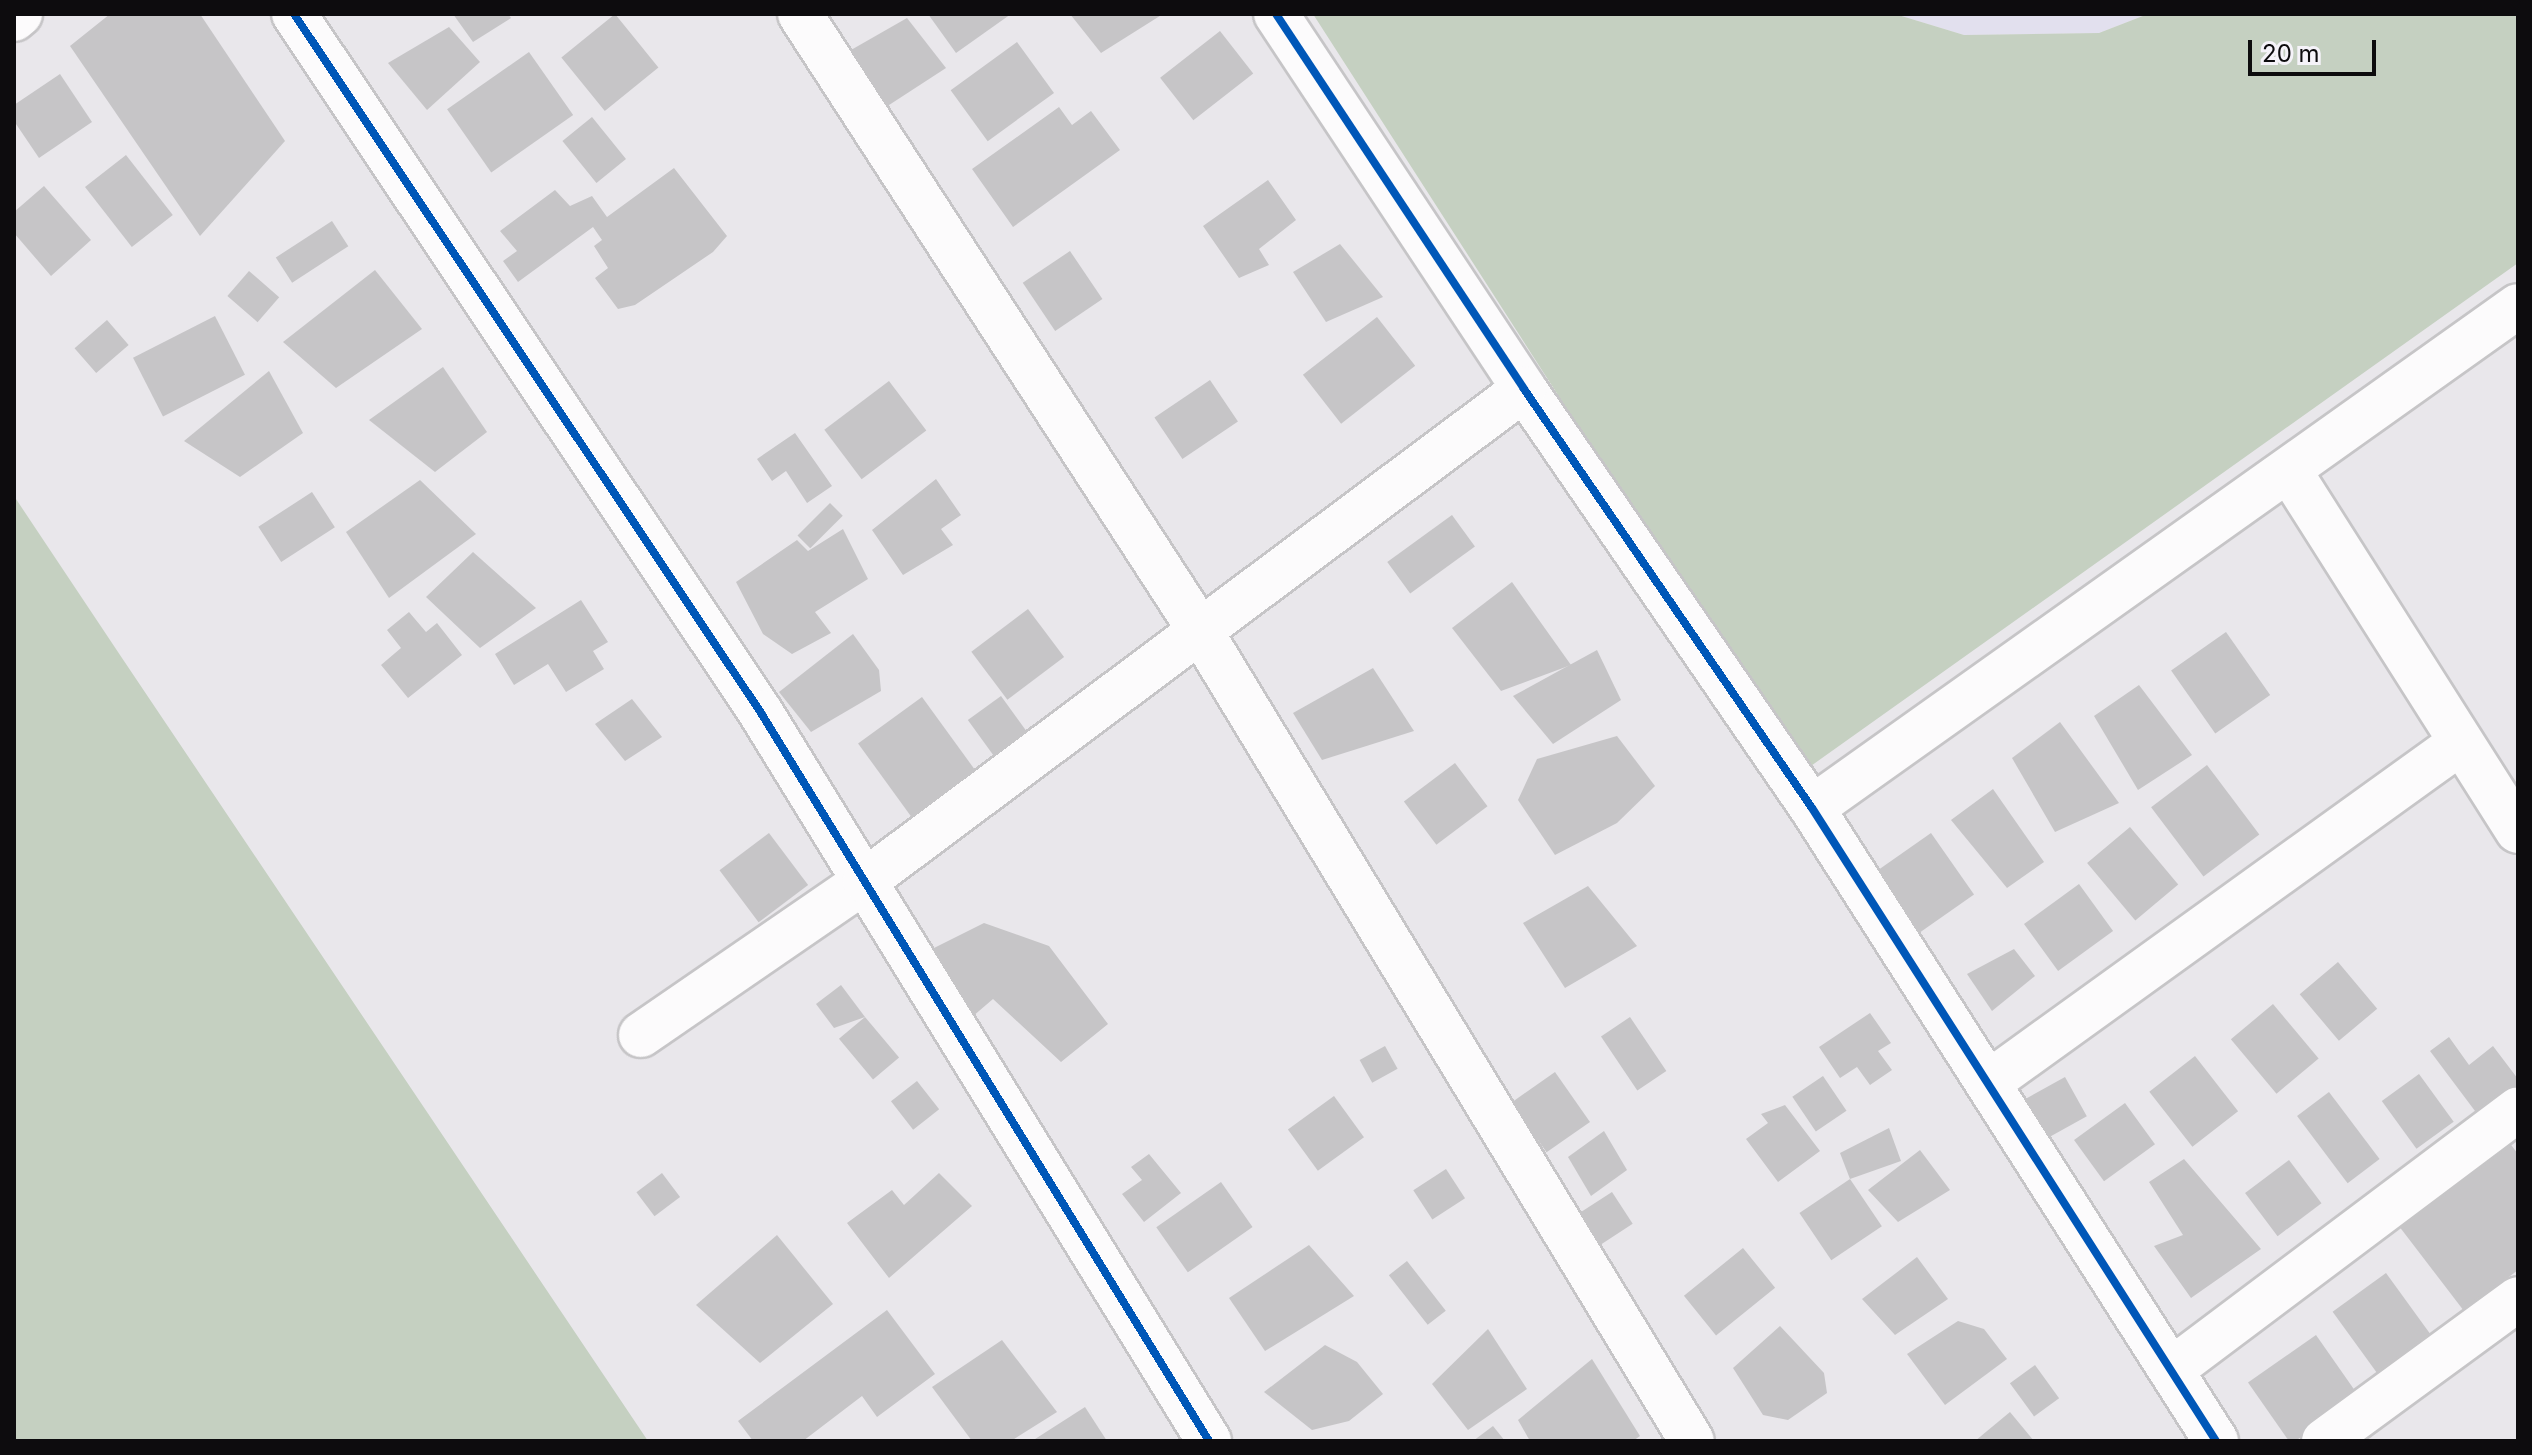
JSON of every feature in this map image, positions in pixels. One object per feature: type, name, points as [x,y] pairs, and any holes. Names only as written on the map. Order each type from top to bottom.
[{"type":"street","points":[[14,19],[20,14]]},
{"type":"street","points":[[294,14],[680,587],[865,881],[1209,1441]]},
{"type":"street","points":[[800,14],[1201,632],[1692,1441]]},
{"type":"street","points":[[1276,14],[1524,389],[1812,808],[2216,1441]]},
{"type":"street","points":[[1812,808],[2290,472],[2518,306]]},
{"type":"street","points":[[641,1035],[865,881],[1524,389]]},
{"type":"street","points":[[2290,472],[2518,831]]},
{"type":"street","points":[[1988,1083],[2460,743]]},
{"type":"street","points":[[2171,1370],[2518,1109]]},
{"type":"street","points":[[2324,1441],[2518,1299]]},
{"type":"shaded area","points":[[1895,14],[2148,14],[2099,33],[1964,35]]},
{"type":"green space","points":[[1313,14],[1895,14],[1964,35],[2099,33],[2148,14],[2518,14],[2518,263],[1801,773]]},
{"type":"green space","points":[[14,496],[122,658],[648,1441],[14,1441]]},
{"type":"building","points":[[110,14],[200,14],[285,141],[200,236],[70,46]]},
{"type":"building","points":[[453,14],[508,14],[511,18],[473,42]]},
{"type":"building","points":[[615,14],[658,68],[605,111],[561,57]]},
{"type":"building","points":[[928,14],[1011,14],[956,53]]},
{"type":"building","points":[[1070,14],[1163,14],[1101,53]]},
{"type":"building","points":[[907,18],[946,68],[886,107],[844,54]]},
{"type":"building","points":[[449,27],[480,62],[427,110],[388,63]]},
{"type":"building","points":[[1220,31],[1253,74],[1193,120],[1160,78]]},
{"type":"building","points":[[1017,42],[1054,93],[988,141],[951,90]]},
{"type":"building","points":[[529,52],[573,115],[491,172],[447,109]]},
{"type":"building","points":[[60,74],[92,122],[39,158],[14,121],[14,105]]},
{"type":"building","points":[[1059,107],[1072,125],[1091,111],[1120,150],[1013,227],[972,169]]},
{"type":"building","points":[[592,117],[626,159],[596,183],[562,141]]},
{"type":"building","points":[[126,155],[173,215],[132,247],[85,187]]},
{"type":"building","points":[[674,168],[727,236],[713,252],[635,305],[618,309],[595,278],[608,268],[594,246],[602,240],[593,227],[518,282],[503,261],[517,251],[500,231],[555,190],[570,206],[592,196],[607,217]]},
{"type":"building","points":[[1268,180],[1296,220],[1259,249],[1269,265],[1239,278],[1203,226]]},
{"type":"building","points":[[44,186],[91,240],[51,276],[14,233],[14,212]]},
{"type":"building","points":[[332,221],[348,246],[292,283],[276,257]]},
{"type":"building","points":[[1340,244],[1383,297],[1326,322],[1293,272]]},
{"type":"building","points":[[1070,251],[1102,299],[1055,331],[1023,283]]},
{"type":"building","points":[[375,270],[422,329],[336,388],[283,342]]},
{"type":"building","points":[[249,271],[279,297],[258,322],[227,296]]},
{"type":"building","points":[[215,316],[245,375],[163,417],[133,358]]},
{"type":"building","points":[[1377,317],[1415,366],[1341,424],[1303,375]]},
{"type":"building","points":[[107,320],[129,345],[96,373],[75,348]]},
{"type":"building","points":[[443,367],[487,432],[435,472],[369,420]]},
{"type":"building","points":[[269,371],[303,433],[240,477],[184,441]]},
{"type":"building","points":[[1210,380],[1238,421],[1182,459],[1154,417]]},
{"type":"building","points":[[889,381],[926,431],[862,479],[824,430]]},
{"type":"building","points":[[795,433],[832,486],[807,503],[786,471],[772,481],[757,459]]},
{"type":"building","points":[[936,479],[961,515],[941,529],[953,545],[903,575],[872,530]]},
{"type":"building","points":[[420,480],[476,534],[389,598],[346,532]]},
{"type":"building","points":[[312,492],[335,527],[281,562],[258,527]]},
{"type":"building","points":[[830,503],[843,516],[810,548],[797,536]]},
{"type":"building","points":[[1452,515],[1475,547],[1410,594],[1387,562]]},
{"type":"building","points":[[843,529],[868,579],[815,612],[831,633],[792,654],[763,634],[736,582],[797,540],[808,551]]},
{"type":"building","points":[[473,552],[536,608],[480,648],[426,597]]},
{"type":"building","points":[[1512,582],[1571,665],[1501,691],[1452,628]]},
{"type":"building","points":[[581,600],[608,642],[593,651],[604,669],[566,692],[548,664],[514,685],[495,654]]},
{"type":"building","points":[[1028,609],[1064,657],[1007,700],[971,652]]},
{"type":"building","points":[[409,612],[426,632],[437,623],[462,655],[408,698],[381,665],[401,648],[387,630]]},
{"type":"building","points":[[2226,632],[2270,695],[2215,734],[2171,670]]},
{"type":"building","points":[[853,634],[879,670],[881,691],[811,732],[779,692]]},
{"type":"building","points":[[1597,650],[1621,700],[1553,744],[1513,696]]},
{"type":"building","points":[[1373,668],[1414,731],[1322,760],[1293,713]]},
{"type":"building","points":[[2139,685],[2192,755],[2138,790],[2094,716]]},
{"type":"building","points":[[1001,696],[1032,739],[999,763],[968,720]]},
{"type":"building","points":[[922,697],[977,772],[913,819],[858,743]]},
{"type":"building","points":[[632,699],[662,737],[625,761],[595,724]]},
{"type":"building","points":[[2060,722],[2119,803],[2055,832],[2012,758]]},
{"type":"building","points":[[1617,736],[1655,786],[1617,823],[1555,855],[1518,800],[1537,759]]},
{"type":"building","points":[[1455,763],[1487,806],[1436,845],[1404,802]]},
{"type":"building","points":[[2207,765],[2259,834],[2203,877],[2151,807]]},
{"type":"building","points":[[1993,789],[2044,862],[2007,888],[1951,820]]},
{"type":"building","points":[[2130,827],[2178,884],[2135,920],[2087,863]]},
{"type":"building","points":[[769,833],[808,885],[759,922],[719,870]]},
{"type":"building","points":[[1931,833],[1974,894],[1908,941],[1865,879]]},
{"type":"building","points":[[2079,884],[2113,931],[2058,971],[2024,924]]},
{"type":"building","points":[[1588,886],[1637,946],[1565,988],[1523,923]]},
{"type":"building","points":[[984,923],[1049,946],[1108,1024],[1061,1062],[993,999],[965,1023],[920,955]]},
{"type":"building","points":[[2014,949],[2035,976],[1992,1011],[1967,974]]},
{"type":"building","points":[[2338,962],[2377,1009],[2339,1041],[2300,994]]},
{"type":"building","points":[[841,985],[865,1017],[834,1028],[816,1004]]},
{"type":"building","points":[[2273,1004],[2319,1058],[2277,1094],[2231,1039]]},
{"type":"building","points":[[1870,1013],[1891,1043],[1878,1051],[1892,1070],[1870,1085],[1857,1067],[1840,1078],[1819,1047]]},
{"type":"building","points":[[865,1017],[899,1058],[873,1079],[839,1039]]},
{"type":"building","points":[[1630,1017],[1666,1071],[1637,1090],[1601,1037]]},
{"type":"building","points":[[2449,1037],[2469,1065],[2493,1046],[2518,1079],[2518,1091],[2481,1119],[2430,1051]]},
{"type":"building","points":[[1385,1046],[1398,1069],[1372,1083],[1360,1060]]},
{"type":"building","points":[[2195,1056],[2238,1111],[2192,1147],[2149,1092]]},
{"type":"building","points":[[1555,1072],[1590,1122],[1547,1152],[1512,1102]]},
{"type":"building","points":[[2419,1074],[2454,1122],[2416,1149],[2382,1101]]},
{"type":"building","points":[[1823,1076],[1846,1111],[1816,1132],[1792,1097]]},
{"type":"building","points":[[2065,1077],[2087,1116],[2042,1141],[2020,1102]]},
{"type":"building","points":[[917,1081],[939,1109],[913,1130],[891,1101]]},
{"type":"building","points":[[2329,1092],[2380,1159],[2348,1183],[2297,1116]]},
{"type":"building","points":[[1334,1096],[1364,1137],[1318,1171],[1288,1130]]},
{"type":"building","points":[[2125,1103],[2155,1144],[2104,1181],[2074,1140]]},
{"type":"building","points":[[1785,1105],[1820,1151],[1778,1182],[1746,1139],[1768,1123],[1761,1114]]},
{"type":"building","points":[[1889,1128],[1901,1161],[1850,1179],[1840,1153]]},
{"type":"building","points":[[1604,1131],[1627,1170],[1591,1196],[1568,1157]]},
{"type":"building","points":[[2502,1133],[2518,1154],[2518,1270],[2464,1311],[2392,1217]]},
{"type":"building","points":[[1920,1150],[1950,1190],[1898,1222],[1868,1190]]},
{"type":"building","points":[[1149,1154],[1181,1193],[1144,1222],[1122,1194],[1142,1180],[1131,1167]]},
{"type":"building","points":[[2184,1159],[2261,1249],[2191,1298],[2154,1246],[2183,1235],[2149,1182]]},
{"type":"building","points":[[2289,1160],[2321,1203],[2278,1236],[2245,1193]]},
{"type":"building","points":[[1446,1169],[1465,1198],[1432,1220],[1413,1190]]},
{"type":"building","points":[[662,1173],[680,1197],[654,1216],[636,1192]]},
{"type":"building","points":[[939,1173],[972,1206],[889,1278],[847,1223],[892,1190],[904,1205]]},
{"type":"building","points":[[1850,1179],[1882,1226],[1831,1260],[1799,1213]]},
{"type":"building","points":[[1221,1182],[1253,1227],[1188,1272],[1156,1227]]},
{"type":"building","points":[[1612,1192],[1633,1224],[1597,1247],[1577,1215]]},
{"type":"building","points":[[777,1235],[833,1304],[760,1363],[696,1305]]},
{"type":"building","points":[[1309,1245],[1354,1296],[1265,1351],[1229,1298]]},
{"type":"building","points":[[1743,1248],[1775,1288],[1716,1335],[1684,1296]]},
{"type":"building","points":[[1917,1257],[1948,1299],[1895,1335],[1862,1299]]},
{"type":"building","points":[[1407,1261],[1446,1311],[1428,1325],[1389,1275]]},
{"type":"building","points":[[2386,1273],[2432,1337],[2379,1376],[2333,1312]]},
{"type":"building","points":[[887,1310],[935,1374],[877,1417],[862,1396],[803,1441],[753,1441],[738,1421]]},
{"type":"building","points":[[1958,1321],[1984,1329],[2007,1359],[1945,1405],[1907,1354]]},
{"type":"building","points":[[1780,1326],[1824,1373],[1827,1393],[1788,1420],[1763,1415],[1733,1368]]},
{"type":"building","points":[[1488,1329],[1527,1389],[1468,1430],[1432,1384]]},
{"type":"building","points":[[2316,1335],[2359,1396],[2295,1441],[2289,1441],[2248,1383]]},
{"type":"building","points":[[1002,1340],[1057,1412],[1011,1441],[972,1441],[932,1387]]},
{"type":"building","points":[[1325,1345],[1357,1362],[1383,1394],[1349,1421],[1312,1430],[1264,1392]]},
{"type":"building","points":[[1592,1359],[1640,1436],[1633,1441],[1530,1441],[1518,1420]]},
{"type":"building","points":[[2035,1365],[2059,1398],[2034,1416],[2010,1383]]},
{"type":"building","points":[[1085,1407],[1107,1441],[1032,1441]]},
{"type":"building","points":[[2010,1412],[2034,1441],[1975,1441]]},
{"type":"building","points":[[1493,1426],[1505,1441],[1473,1441]]},
{"type":"cycle path","points":[[294,14],[761,713],[1209,1441]]},
{"type":"cycle path","points":[[1276,14],[1524,389],[1812,808],[2216,1441]]}]
